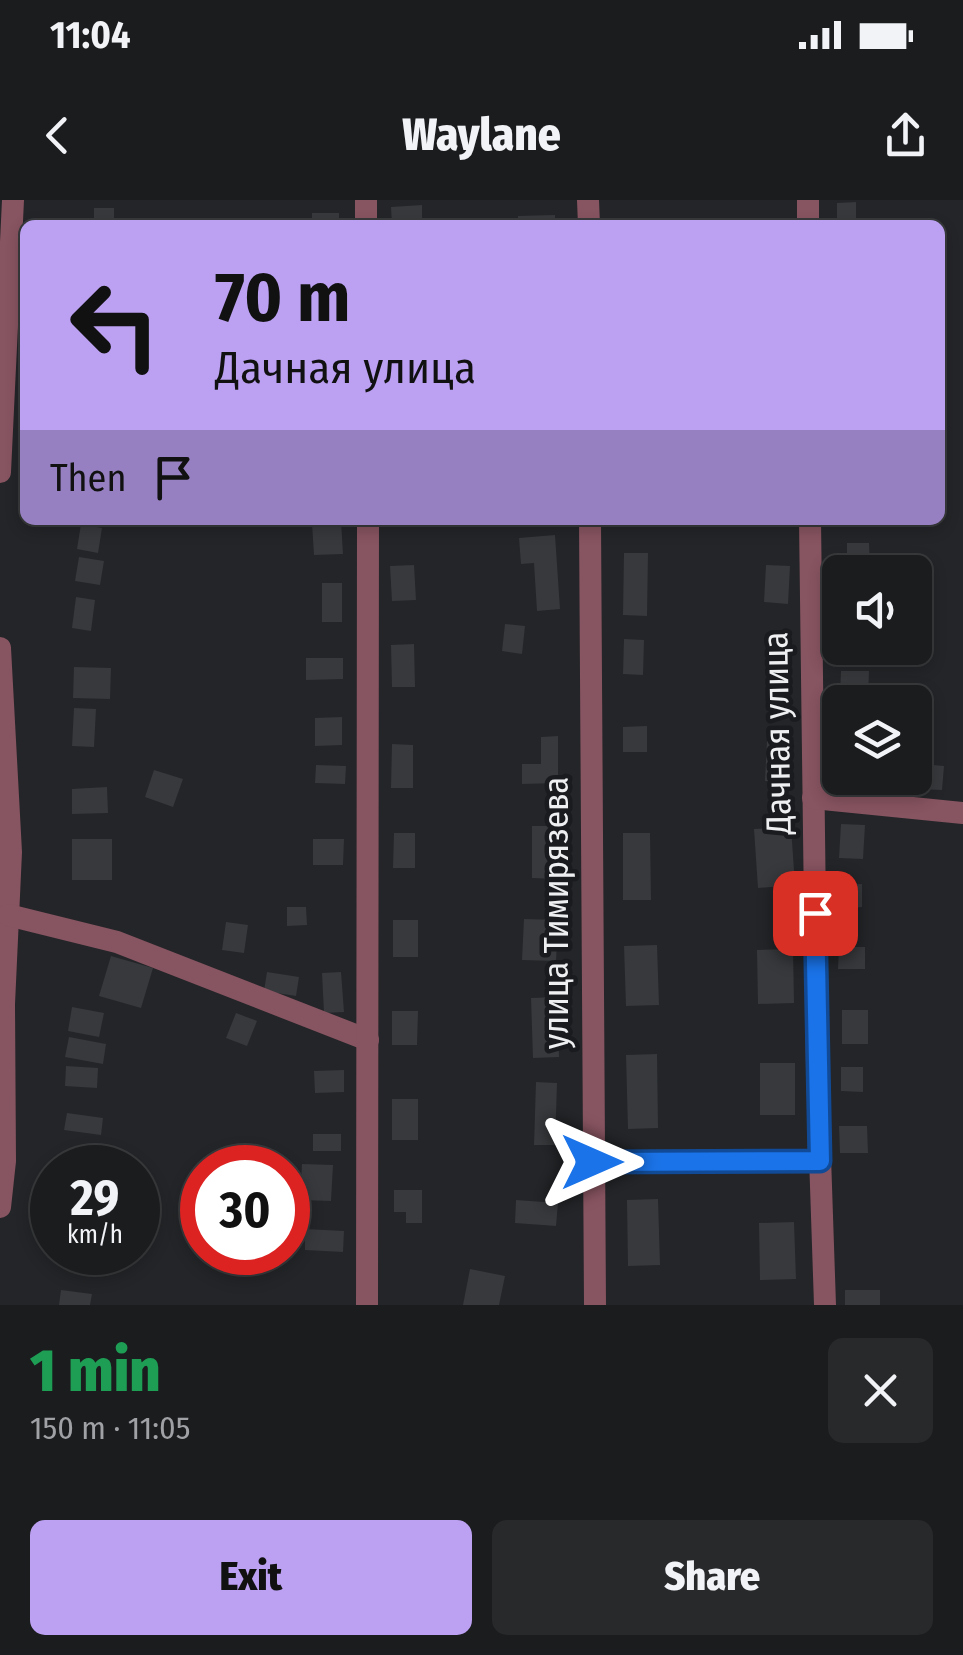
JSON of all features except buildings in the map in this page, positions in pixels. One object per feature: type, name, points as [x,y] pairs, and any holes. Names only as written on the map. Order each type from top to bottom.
[{"type":"street","points":[[0,472],[13,200]]},
{"type":"street","points":[[367,1305],[368,525]]},
{"type":"street","name":"улица Тимирязева","points":[[590,525],[594,1305]]},
{"type":"street","name":"Дачная улица","points":[[810,525],[825,1305]]},
{"type":"street","points":[[0,648],[11,852],[0,1206]]},
{"type":"street","points":[[813,798],[963,813]]},
{"type":"street","points":[[8,915],[117,942],[368,1040]]},
{"type":"street","points":[[592,1162],[820,1161]]},
{"type":"route","points":[[592,1162],[820,1161],[815,913]]}]
